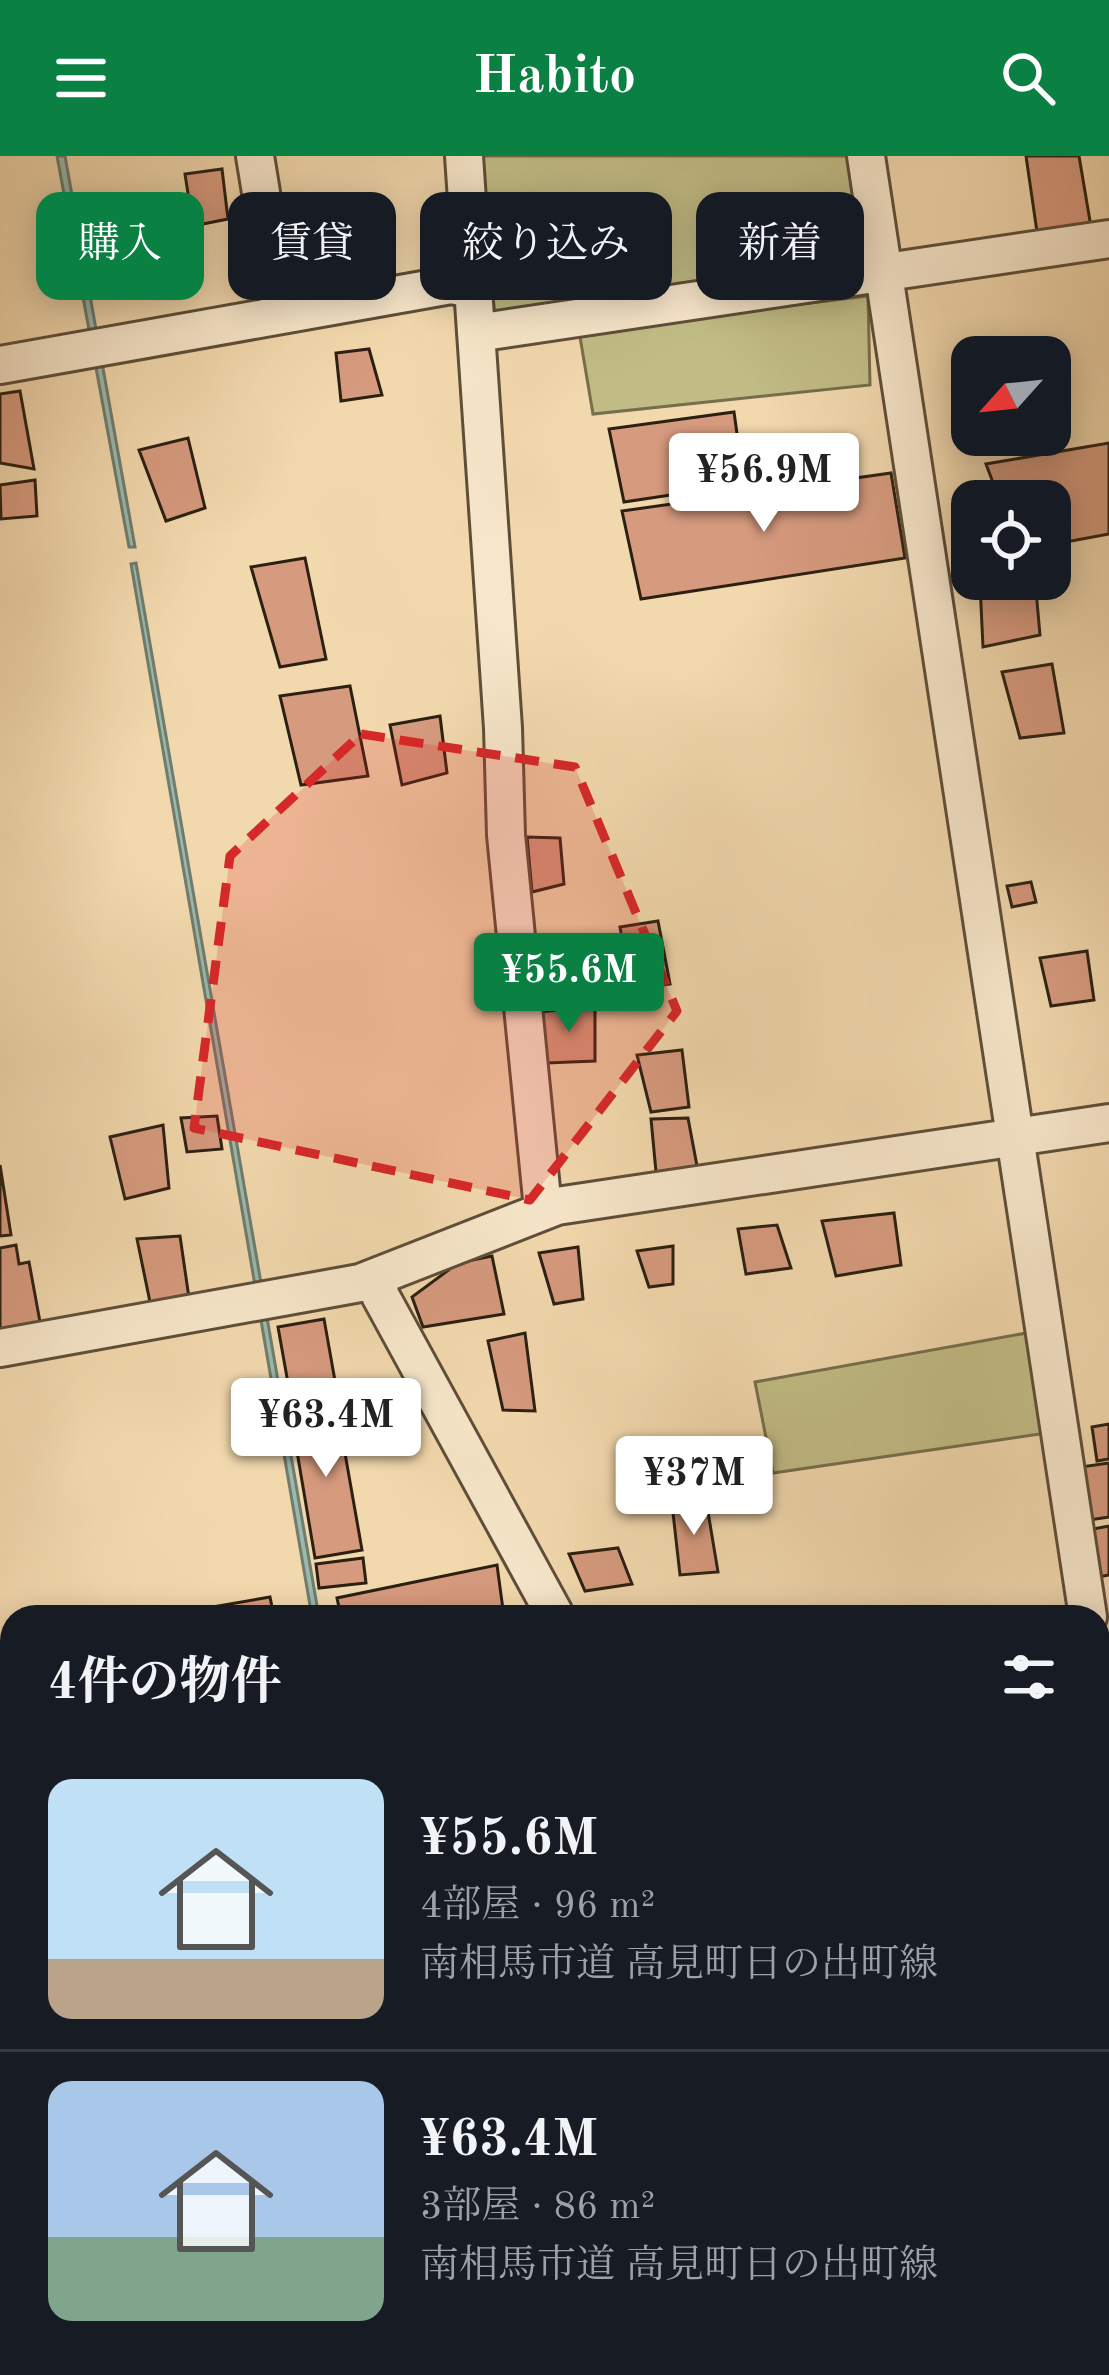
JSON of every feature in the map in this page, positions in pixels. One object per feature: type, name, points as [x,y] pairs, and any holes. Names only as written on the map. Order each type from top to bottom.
[{"type":"street","points":[[255,156],[281,314]]},
{"type":"street","points":[[464,156],[466,192]]},
{"type":"street","points":[[866,156],[1086,1605]]},
{"type":"street","points":[[476,333],[1109,239]]},
{"type":"street","points":[[0,365],[420,290]]},
{"type":"street","points":[[474,300],[506,835],[543,1210]]},
{"type":"street","points":[[0,1348],[360,1283],[543,1210],[1016,1133],[1109,1123]]},
{"type":"street","points":[[378,1276],[380,1295],[549,1605]]},
{"type":"highlighted area","points":[[361,734],[575,767],[677,1011],[530,1200],[194,1128],[230,856]]},
{"type":"shaded area","points":[[57,156],[65,156],[71,192],[64,192]]},
{"type":"shaded area","points":[[481,156],[849,156],[855,192],[696,192],[696,291],[672,294],[672,192],[484,192]]},
{"type":"shaded area","points":[[868,296],[870,385],[593,414],[579,331]]},
{"type":"shaded area","points":[[84,300],[91,300],[135,547],[129,547]]},
{"type":"shaded area","points":[[493,300],[631,300],[495,319]]},
{"type":"shaded area","points":[[136,563],[317,1605],[310,1605],[131,564]]},
{"type":"shaded area","points":[[1032,1332],[1047,1433],[773,1473],[755,1382]]},
{"type":"building","points":[[1026,156],[1079,156],[1091,227],[1037,232]]},
{"type":"building","points":[[222,169],[228,219],[204,224],[204,192],[188,192],[185,174]]},
{"type":"building","points":[[369,349],[382,395],[341,401],[336,353]]},
{"type":"building","points":[[20,391],[34,469],[0,463],[0,394]]},
{"type":"building","points":[[734,412],[744,484],[624,502],[609,429]]},
{"type":"building","points":[[188,438],[205,508],[166,521],[139,450]]},
{"type":"building","points":[[1109,443],[1109,534],[1071,541],[1071,480],[992,480],[986,464],[1071,456],[1071,449]]},
{"type":"building","points":[[891,473],[905,558],[641,599],[622,511]]},
{"type":"building","points":[[35,480],[37,516],[1,519],[0,485]]},
{"type":"building","points":[[305,558],[326,659],[280,667],[251,567]]},
{"type":"building","points":[[981,600],[1037,600],[1040,635],[983,647]]},
{"type":"building","points":[[1052,664],[1064,733],[1020,738],[1002,672]]},
{"type":"building","points":[[350,686],[368,776],[301,785],[280,696]]},
{"type":"building","points":[[440,716],[447,773],[402,785],[390,725]]},
{"type":"building","points":[[527,837],[560,838],[564,884],[532,892]]},
{"type":"building","points":[[1031,882],[1036,902],[1012,907],[1007,886]]},
{"type":"building","points":[[658,921],[670,984],[631,989],[620,927]]},
{"type":"building","points":[[567,938],[590,998],[540,1005],[533,945]]},
{"type":"building","points":[[1087,951],[1094,1000],[1051,1006],[1040,958]]},
{"type":"building","points":[[595,1006],[595,1061],[547,1063],[540,1012]]},
{"type":"building","points":[[682,1050],[689,1107],[651,1112],[637,1055]]},
{"type":"building","points":[[217,1116],[222,1149],[187,1152],[181,1118]]},
{"type":"building","points":[[688,1118],[697,1166],[656,1172],[651,1119]]},
{"type":"building","points":[[163,1125],[169,1188],[125,1199],[110,1137]]},
{"type":"building","points":[[0,1165],[11,1235],[0,1236]]},
{"type":"building","points":[[894,1213],[901,1265],[836,1276],[822,1221]]},
{"type":"building","points":[[777,1225],[791,1268],[746,1274],[738,1229]]},
{"type":"building","points":[[180,1236],[189,1298],[150,1302],[137,1239]]},
{"type":"building","points":[[16,1245],[19,1264],[29,1262],[40,1322],[0,1329],[0,1248]]},
{"type":"building","points":[[673,1246],[673,1284],[649,1287],[637,1251]]},
{"type":"building","points":[[578,1247],[583,1299],[554,1304],[539,1253]]},
{"type":"building","points":[[492,1256],[504,1314],[423,1327],[412,1297],[458,1263]]},
{"type":"building","points":[[324,1319],[337,1392],[291,1400],[278,1327]]},
{"type":"building","points":[[525,1333],[535,1411],[503,1410],[488,1341]]},
{"type":"building","points":[[406,1387],[416,1444],[360,1454],[350,1396]]},
{"type":"building","points":[[336,1402],[362,1550],[315,1558],[290,1410]]},
{"type":"building","points":[[1109,1424],[1109,1459],[1097,1461],[1092,1427]]},
{"type":"building","points":[[1109,1463],[1109,1517],[1089,1520],[1081,1467]]},
{"type":"building","points":[[706,1500],[718,1572],[680,1575],[672,1504]]},
{"type":"building","points":[[1109,1526],[1109,1575],[1098,1577],[1088,1530]]},
{"type":"building","points":[[618,1548],[632,1584],[585,1591],[569,1554]]},
{"type":"building","points":[[363,1558],[366,1583],[319,1588],[316,1564]]},
{"type":"building","points":[[497,1565],[502,1605],[338,1605],[337,1598]]},
{"type":"building","points":[[270,1597],[272,1605],[224,1605]]}]
